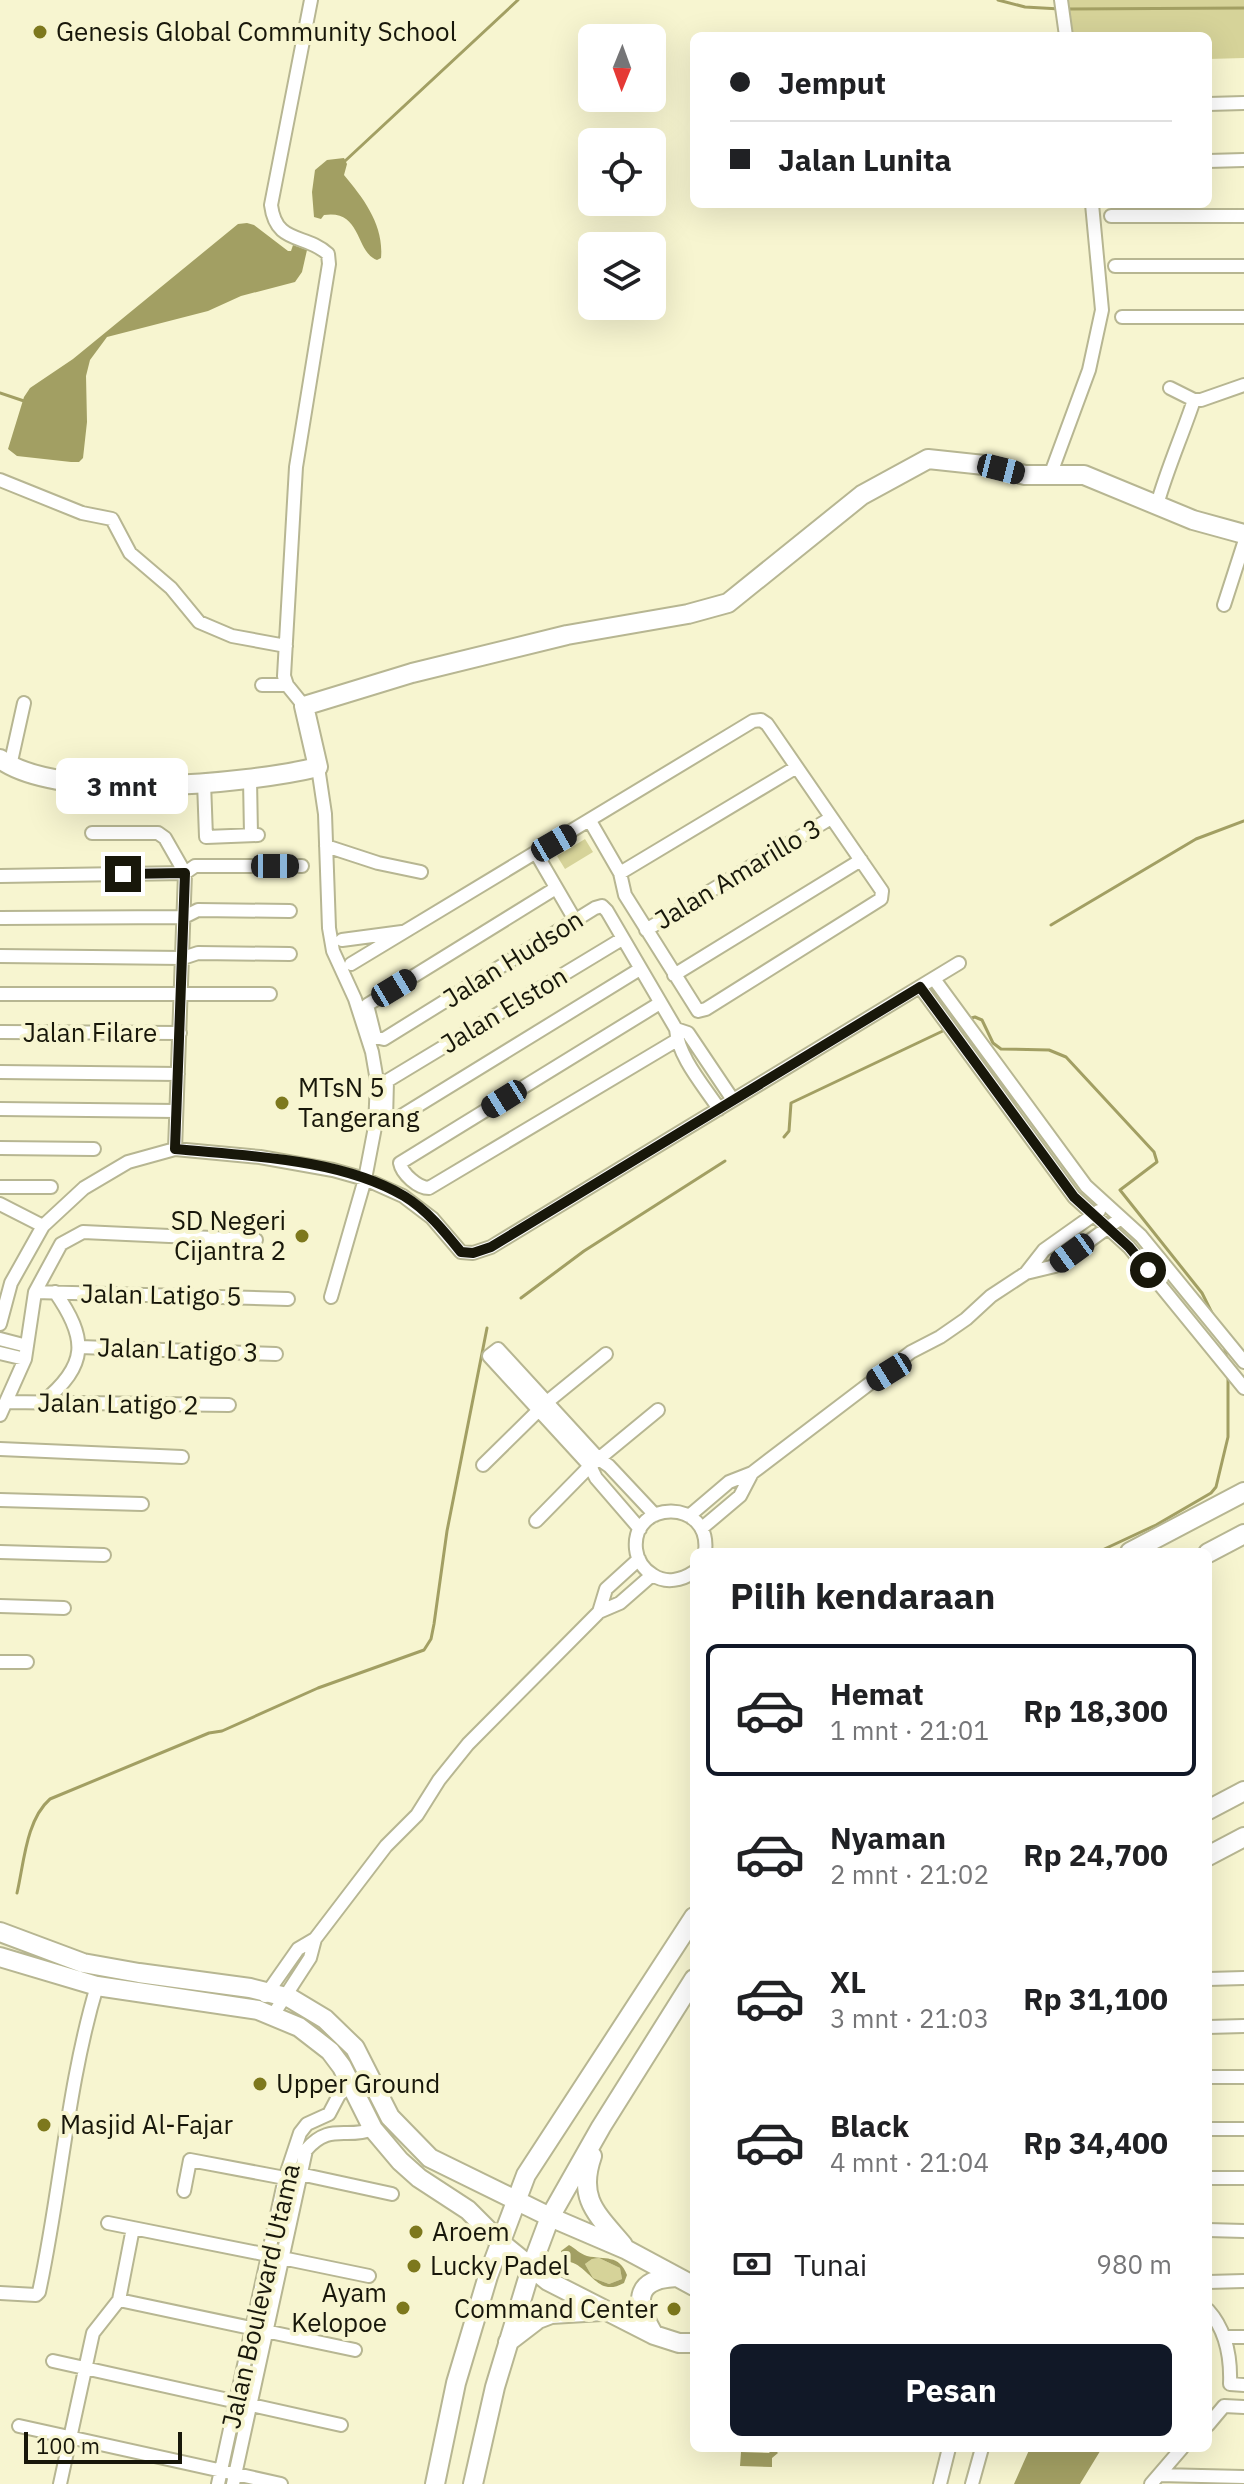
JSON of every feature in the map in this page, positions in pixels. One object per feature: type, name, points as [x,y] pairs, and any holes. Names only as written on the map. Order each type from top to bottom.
[{"type":"main road","points":[[5,762],[57,779],[107,785],[250,779],[281,776],[318,767],[304,706],[412,673],[567,635],[718,607],[738,597],[862,495],[928,459],[984,465],[1025,475],[1084,475],[1193,520],[1244,534]]},
{"type":"main road","points":[[1138,1548],[1244,1492]]},
{"type":"main road","points":[[1212,1551],[1244,1534]]},
{"type":"main road","points":[[1212,1808],[1244,1791]]},
{"type":"main road","points":[[1212,1854],[1244,1837]]},
{"type":"main road","points":[[435,2484],[456,2383],[500,2242],[526,2175],[690,1923]]},
{"type":"main road","points":[[690,2284],[627,2250],[550,2217],[430,2158],[390,2117],[355,2048],[325,2019],[275,1994],[83,1963],[6,1935],[1,1959],[97,1986],[266,2013],[314,2037],[330,2051],[352,2084],[373,2129],[419,2178],[468,2210],[500,2242],[548,2281],[654,2335],[690,2343]]},
{"type":"main road","points":[[473,2484],[495,2387],[550,2217],[601,2127],[690,1985]]},
{"type":"main road","points":[[373,2129],[390,2117]]},
{"type":"main road","points":[[601,2127],[586,2173],[589,2201],[627,2250]]},
{"type":"main road","points":[[654,2335],[640,2308],[642,2294],[661,2278],[677,2277]]},
{"type":"main road","points":[[508,2342],[538,2319],[551,2314],[604,2311]]},
{"type":"street","points":[[304,706],[287,685],[284,676],[296,467],[329,264],[328,254],[320,247],[287,235],[279,228],[271,205],[311,0]]},
{"type":"street","points":[[1061,0],[1065,32]]},
{"type":"street","points":[[1212,104],[1244,103]]},
{"type":"street","points":[[1212,161],[1244,160]]},
{"type":"street","points":[[1051,473],[1089,370],[1102,310],[1092,208]]},
{"type":"street","points":[[1111,216],[1244,216]]},
{"type":"street","points":[[1115,266],[1244,266]]},
{"type":"street","points":[[1122,317],[1244,317]]},
{"type":"street","points":[[1170,388],[1194,400],[1201,400],[1244,385]]},
{"type":"street","points":[[1157,505],[1169,463],[1182,437],[1194,400]]},
{"type":"street","points":[[0,480],[82,513],[112,519],[130,553],[171,588],[199,622],[232,636],[286,646]]},
{"type":"street","points":[[1224,605],[1244,543]]},
{"type":"street","points":[[262,685],[287,685]]},
{"type":"street","points":[[5,762],[24,703]]},
{"type":"street","points":[[351,964],[753,721],[761,720],[767,724],[882,891],[881,896],[878,902],[706,1009],[696,1009],[625,895],[620,873],[590,821]]},
{"type":"street","points":[[318,767],[333,951],[355,999],[372,1052],[377,1081],[375,1127],[365,1179],[331,1297]]},
{"type":"street","points":[[620,873],[795,768]]},
{"type":"street","points":[[204,782],[206,837],[255,835],[250,779]]},
{"type":"street","name":"Jalan Amarillo 3","points":[[646,930],[831,818]]},
{"type":"street","points":[[92,833],[158,833],[165,838],[185,873],[175,1149]]},
{"type":"street","points":[[326,846],[378,863],[421,872]]},
{"type":"street","points":[[536,853],[575,920]]},
{"type":"street","points":[[648,983],[674,975],[861,860]]},
{"type":"street","points":[[0,876],[185,873],[195,866],[302,866]]},
{"type":"street","name":"Jalan Hudson","points":[[556,888],[367,1005],[375,1037],[384,1039],[595,908],[602,906],[607,911],[622,939]]},
{"type":"street","points":[[0,918],[184,917],[198,910],[290,911]]},
{"type":"street","points":[[342,940],[406,932]]},
{"type":"street","points":[[622,939],[719,1109]]},
{"type":"street","name":"Jalan Elston","points":[[622,939],[387,1081],[386,1120],[393,1121],[640,969]]},
{"type":"street","points":[[0,956],[183,958],[198,953],[290,954]]},
{"type":"street","points":[[0,1324],[6,1281],[43,1226],[84,1188],[128,1162],[175,1149],[260,1157],[333,1170],[365,1179],[403,1196],[432,1218],[461,1252],[473,1253],[491,1247],[959,963]]},
{"type":"street","points":[[674,975],[658,1000],[400,1163],[401,1169],[421,1187],[429,1188],[676,1035],[688,1033],[733,1100]]},
{"type":"street","points":[[934,979],[1086,1186],[1141,1236],[1244,1362]]},
{"type":"street","points":[[920,987],[1074,1197],[1129,1247],[1244,1388]]},
{"type":"street","points":[[0,994],[270,994]]},
{"type":"street","name":"Jalan Filare","points":[[0,1032],[180,1033]]},
{"type":"street","points":[[0,1072],[178,1074]]},
{"type":"street","points":[[0,1109],[176,1111]]},
{"type":"street","points":[[0,1148],[94,1149]]},
{"type":"street","points":[[0,1187],[51,1187]]},
{"type":"street","points":[[0,1204],[43,1226]]},
{"type":"street","points":[[689,1516],[729,1482],[752,1473],[815,1428],[911,1352],[966,1319],[991,1296],[1026,1273],[1044,1250],[1107,1205]]},
{"type":"street","points":[[1026,1273],[1055,1266],[1121,1218]]},
{"type":"street","points":[[0,1415],[26,1352],[35,1292],[61,1244],[83,1232],[256,1240]]},
{"type":"street","name":"Jalan Latigo 5","points":[[35,1292],[288,1299]]},
{"type":"street","points":[[43,1402],[61,1387],[76,1368],[80,1347],[77,1328],[55,1292]]},
{"type":"street","points":[[0,1339],[26,1352]]},
{"type":"street","name":"Jalan Latigo 3","points":[[80,1347],[276,1354]]},
{"type":"street","points":[[0,1353],[26,1352]]},
{"type":"street","points":[[494,1352],[595,1463],[609,1466],[655,1515]]},
{"type":"street","points":[[483,1465],[542,1406],[606,1354]]},
{"type":"street","name":"Jalan Latigo 2","points":[[7,1402],[229,1405]]},
{"type":"street","points":[[536,1521],[595,1463],[658,1410]]},
{"type":"street","points":[[0,1449],[182,1457]]},
{"type":"street","points":[[595,1463],[596,1478],[640,1529]]},
{"type":"street","points":[[702,1528],[740,1496],[752,1473]]},
{"type":"street","points":[[0,1500],[142,1504]]},
{"type":"street","points":[[690,1577],[667,1580],[652,1575],[639,1559],[637,1538],[640,1529],[655,1515],[676,1511],[689,1516],[702,1528],[704,1548]]},
{"type":"street","points":[[0,1552],[104,1555]]},
{"type":"street","points":[[599,1612],[606,1589],[639,1559]]},
{"type":"street","points":[[266,2013],[298,1949],[315,1939],[386,1846],[417,1815],[439,1780],[468,1744],[599,1612],[620,1603],[652,1575]]},
{"type":"street","points":[[0,1606],[64,1608]]},
{"type":"street","points":[[0,1662],[27,1662]]},
{"type":"street","points":[[1212,1979],[1243,1977]]},
{"type":"street","points":[[0,2293],[36,2295],[39,2292],[65,2124],[84,2027],[97,1986]]},
{"type":"street","points":[[1212,2027],[1244,2026]]},
{"type":"street","points":[[1212,2077],[1244,2077]]},
{"type":"street","name":"Jalan Boulevard Utama","points":[[220,2477],[285,2178],[300,2133],[307,2124],[329,2114],[339,2095],[352,2084]]},
{"type":"street","points":[[329,2114],[335,2131],[360,2134],[373,2129]]},
{"type":"street","points":[[1212,2129],[1244,2129]]},
{"type":"street","name":"Jalan Boulevard Utama","points":[[234,2479],[306,2150],[314,2141],[335,2131]]},
{"type":"street","points":[[184,2191],[190,2160],[285,2178],[300,2174],[392,2194]]},
{"type":"street","points":[[1212,2178],[1244,2178]]},
{"type":"street","points":[[108,2223],[268,2255]]},
{"type":"street","points":[[60,2484],[93,2333],[119,2300],[133,2228]]},
{"type":"street","points":[[1212,2230],[1244,2231]]},
{"type":"street","points":[[282,2258],[369,2276]]},
{"type":"street","points":[[1212,2282],[1244,2281]]},
{"type":"street","points":[[119,2300],[355,2350]]},
{"type":"street","points":[[1212,2317],[1224,2337],[1229,2356],[1230,2384],[1244,2385]]},
{"type":"street","points":[[1224,2337],[1244,2337]]},
{"type":"street","points":[[53,2361],[341,2425]]},
{"type":"street","points":[[1212,2420],[1224,2406],[1244,2407]]},
{"type":"street","points":[[19,2426],[220,2477],[281,2484]]},
{"type":"street","points":[[940,2484],[948,2452]]},
{"type":"street","points":[[972,2484],[981,2452]]},
{"type":"street","points":[[1155,2480],[1179,2452]]},
{"type":"street","points":[[1155,2480],[1244,2477]]},
{"type":"shaded area","points":[[1065,0],[1244,0],[1244,58],[1212,59],[1212,32],[1071,32]]},
{"type":"shaded area","points":[[344,158],[347,164],[344,175],[376,224],[381,246],[381,258],[377,260],[370,256],[352,224],[345,218],[336,215],[324,215],[321,219],[314,217],[312,192],[315,170],[327,160]]},
{"type":"shaded area","points":[[247,223],[288,251],[293,245],[307,250],[302,272],[295,282],[241,296],[208,311],[107,337],[90,360],[86,376],[87,422],[83,458],[79,462],[71,462],[17,456],[8,449],[24,397],[30,388],[73,359],[238,224]]},
{"type":"shaded area","points":[[585,839],[593,852],[565,869],[557,856]]},
{"type":"shaded area","points":[[569,2245],[587,2256],[605,2258],[616,2261],[627,2275],[624,2283],[610,2287],[599,2284],[578,2265],[562,2258],[561,2251]],"holes":[[[599,2258],[620,2268],[622,2279],[609,2284],[593,2278],[585,2264]]]},
{"type":"shaded area","points":[[599,2258],[620,2268],[622,2279],[609,2284],[593,2278],[585,2264]]},
{"type":"shaded area","points":[[741,2452],[778,2453],[772,2458],[772,2467],[740,2466]]},
{"type":"shaded area","points":[[1028,2452],[1100,2452],[1080,2484],[1014,2484]]},
{"type":"waterway","points":[[345,161],[518,0]]},
{"type":"waterway","points":[[998,0],[1025,7],[1060,9]]},
{"type":"waterway","points":[[1068,9],[1244,8]]},
{"type":"waterway","points":[[0,393],[24,401]]},
{"type":"waterway","points":[[1051,925],[1196,839],[1244,821]]},
{"type":"waterway","points":[[968,1019],[975,1017],[982,1020],[993,1043],[1001,1049],[1049,1050],[1066,1057],[1154,1152],[1157,1162],[1120,1190],[1202,1293],[1213,1315]]},
{"type":"waterway","points":[[784,1137],[789,1131],[791,1103],[947,1029]]},
{"type":"waterway","points":[[521,1298],[584,1251],[725,1161]]},
{"type":"waterway","points":[[17,1893],[31,1830],[50,1799],[209,1733],[222,1731],[318,1688],[424,1650],[431,1639],[434,1624],[447,1531],[487,1328]]},
{"type":"waterway","points":[[1224,1344],[1227,1360]]},
{"type":"waterway","points":[[1107,1548],[1156,1525],[1216,1487],[1228,1437],[1228,1376]]},
{"type":"place","name":"Genesis Global Community School","points":[[40,32]]},
{"type":"place","name":"MTsN 5 Tangerang","points":[[282,1103]]},
{"type":"place","name":"SD Negeri Cijantra 2","points":[[302,1236]]},
{"type":"place","name":"Upper Ground","points":[[260,2084]]},
{"type":"place","name":"Masjid Al-Fajar","points":[[44,2125]]},
{"type":"place","name":"Aroem","points":[[416,2232]]},
{"type":"place","name":"Lucky Padel","points":[[414,2266]]},
{"type":"place","name":"Ayam Kelopoe","points":[[403,2308]]},
{"type":"place","name":"Command Center","points":[[674,2309]]},
{"type":"route","points":[[123,874],[185,873],[175,1149],[260,1157],[365,1179],[403,1196],[432,1218],[461,1252],[473,1253],[491,1247],[920,987],[1074,1197],[1129,1247],[1148,1270]]}]
